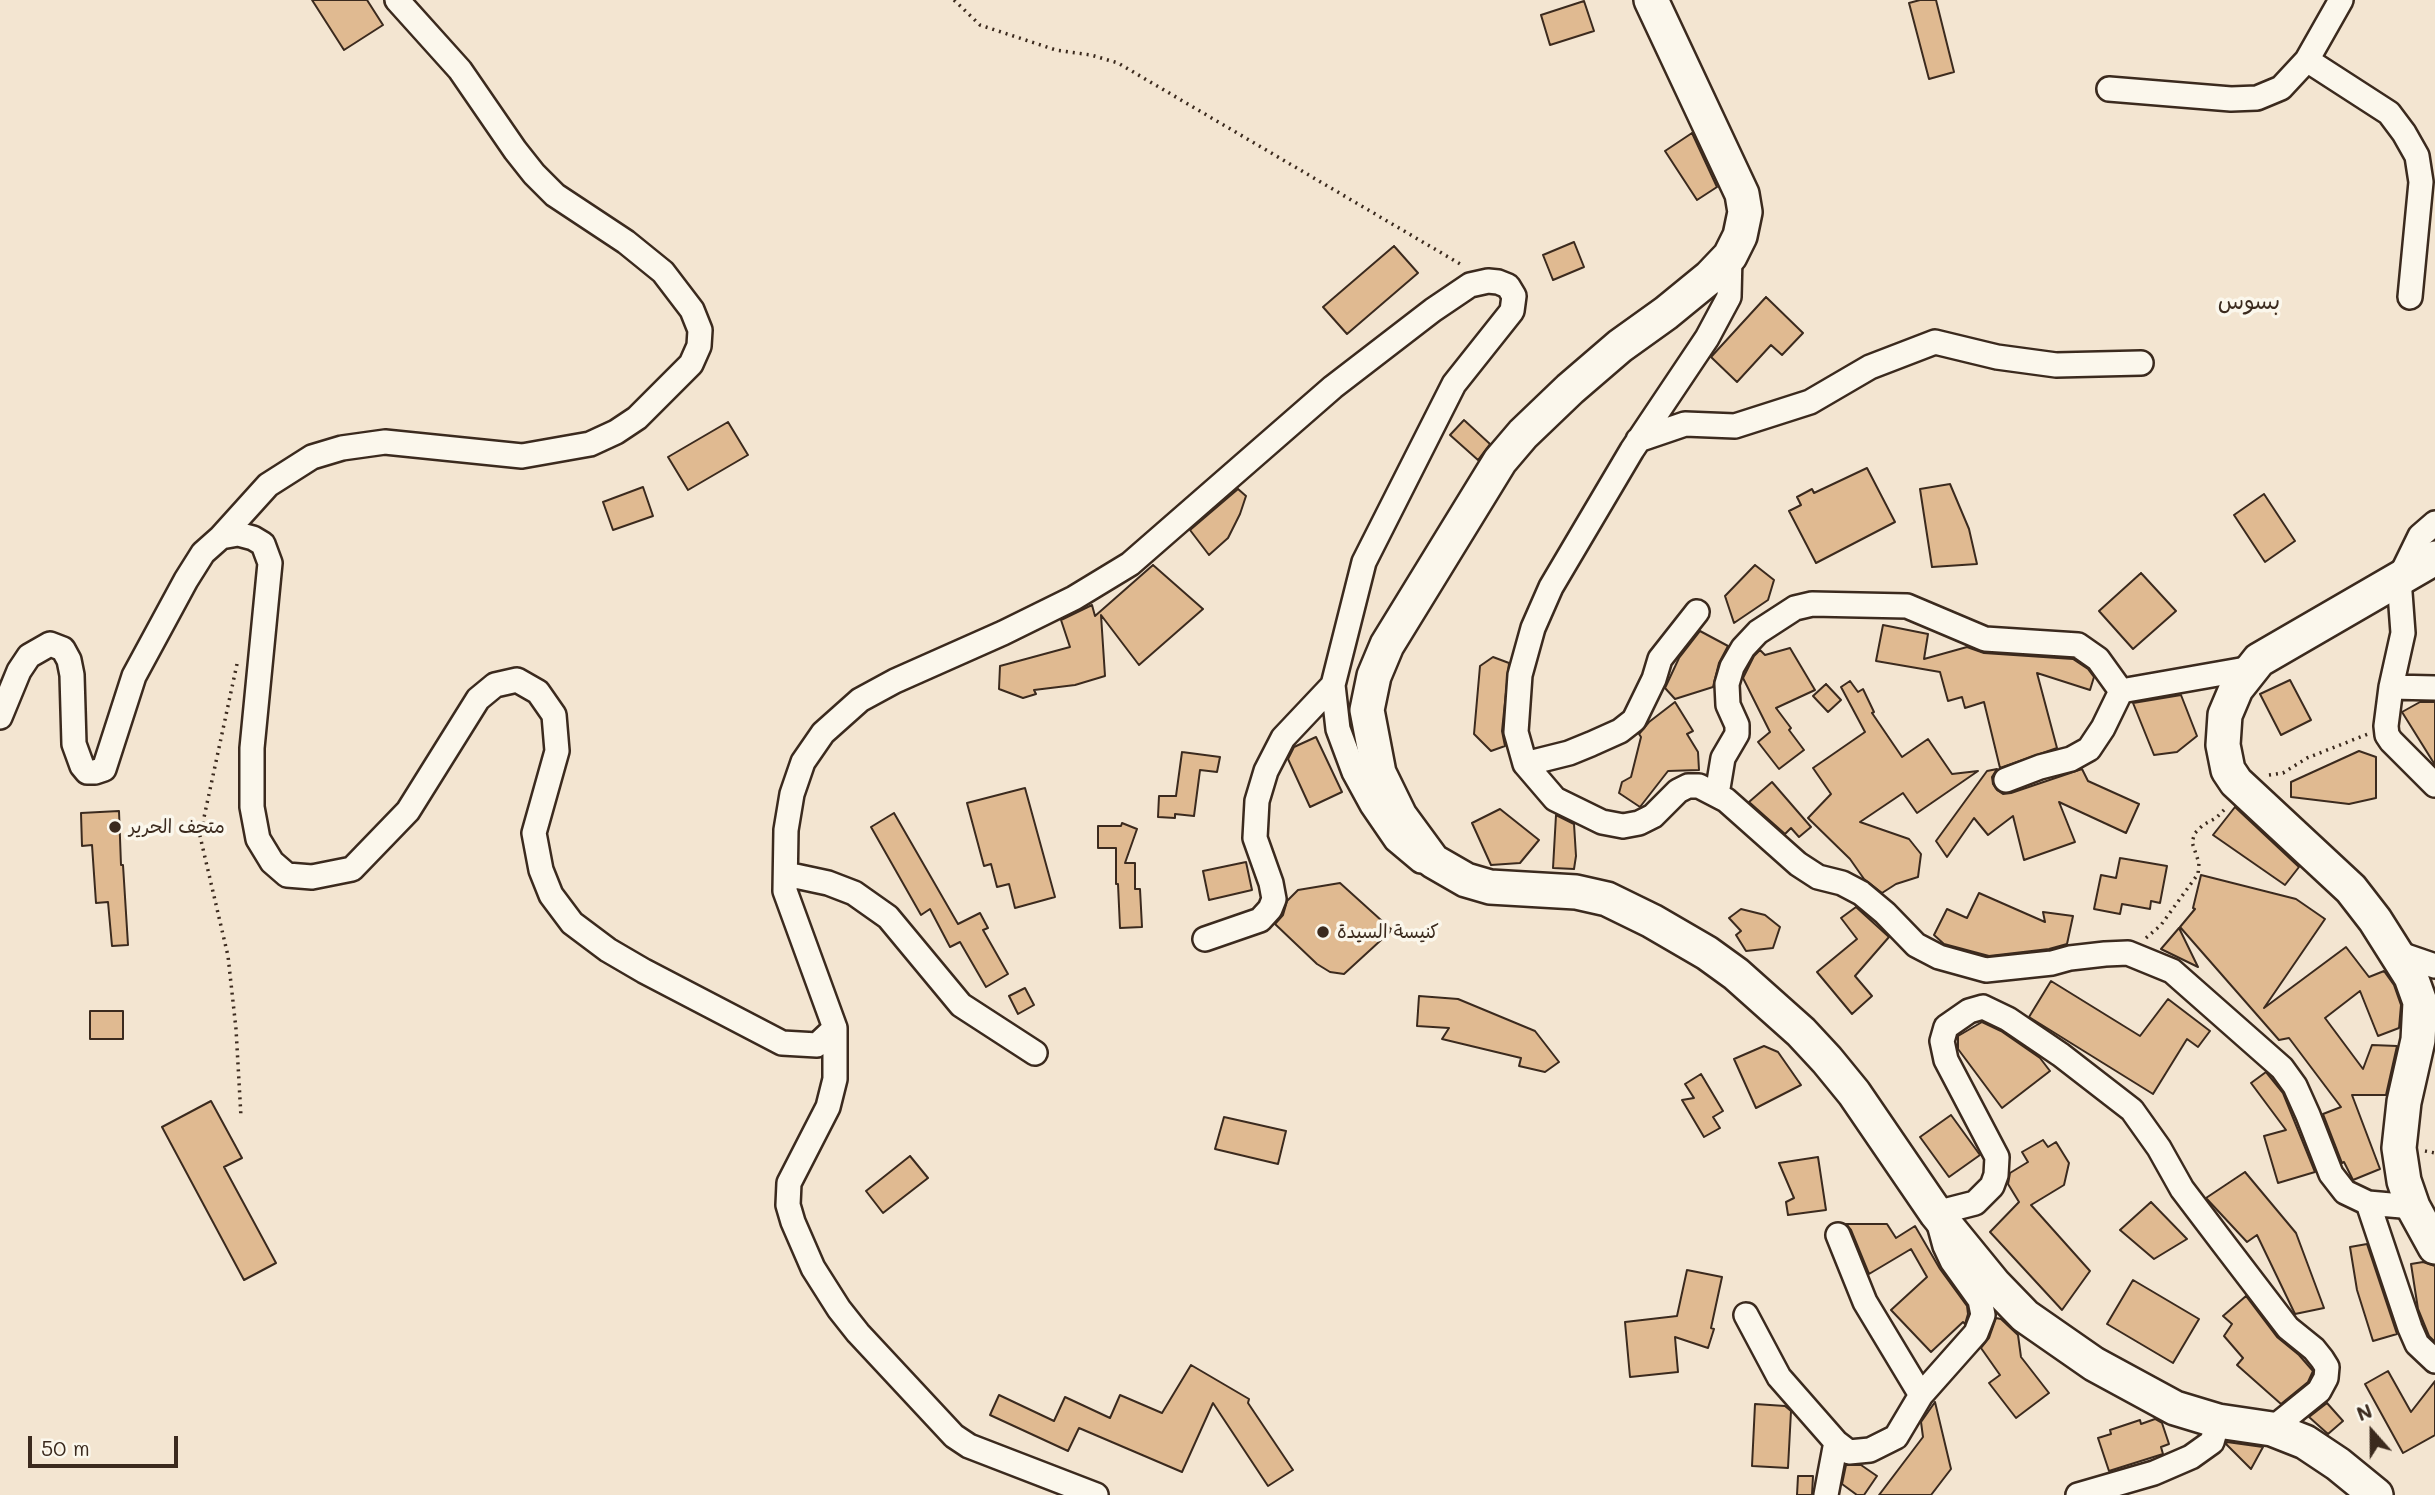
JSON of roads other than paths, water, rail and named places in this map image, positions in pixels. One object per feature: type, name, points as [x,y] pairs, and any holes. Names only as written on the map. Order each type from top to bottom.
[{"type":"main road","points":[[1651,0],[1742,194],[1745,212],[1740,236],[1730,256],[1710,277],[1610,355],[1523,434],[1500,461],[1387,645],[1374,676],[1367,710],[1380,774],[1400,816],[1433,861],[1465,880],[1490,887],[1576,892],[1607,899],[1652,920],[1707,953],[1736,974],[1801,1032],[1827,1060],[1936,1213],[1994,1284],[2025,1316],[2105,1370],[2175,1408],[2218,1421],[2273,1429],[2305,1442],[2338,1464],[2376,1495]]},
{"type":"main road","points":[[2435,558],[2259,660],[2236,689],[2225,715],[2223,745],[2228,770],[2239,786],[2351,889],[2398,953],[2411,977],[2420,1002],[2418,1040],[2404,1102],[2399,1148],[2404,1181],[2413,1207],[2435,1247]]},
{"type":"street","points":[[0,718],[19,671],[29,656],[50,645],[63,649],[72,675],[74,744],[87,772],[104,769],[134,676],[186,580],[203,553],[268,485],[312,457],[342,448],[385,442],[522,456],[590,444],[637,418],[691,364],[699,346],[700,330],[692,310],[663,272],[626,242],[555,195],[534,174],[514,150],[460,70],[397,0]]},
{"type":"street","points":[[2109,89],[2231,99],[2257,98],[2281,88],[2306,60],[2341,0]]},
{"type":"street","points":[[2306,60],[2389,113],[2417,156],[2421,182],[2410,297]]},
{"type":"street","points":[[1730,256],[1729,297],[1707,338],[1638,440],[1551,587],[1533,628],[1520,675],[1517,732],[1525,764],[1555,799],[1602,822],[1616,825],[1639,824],[1653,816],[1678,790],[1688,786],[1699,786],[1717,794],[1798,864],[1818,877],[1842,883],[1861,893],[1916,945],[1938,957],[1986,970],[2128,953],[2172,971],[2282,1068],[2295,1086],[2331,1174],[2345,1192],[2368,1203],[2413,1207]]},
{"type":"street","points":[[1096,1495],[969,1446],[954,1436],[858,1333],[813,1268],[788,1205],[789,1183],[828,1107],[835,1079],[835,1028],[785,891],[786,830],[792,794],[803,762],[823,733],[860,701],[895,681],[1074,598],[1130,564],[1333,387],[1433,310],[1470,285],[1498,282],[1508,286],[1514,296],[1512,311],[1454,384],[1364,562],[1333,685],[1338,729],[1354,772],[1372,804],[1396,841],[1421,861],[1433,861]]},
{"type":"street","points":[[1638,440],[1685,424],[1735,426],[1810,402],[1870,367],[1935,342],[1997,357],[2056,365],[2141,363]]},
{"type":"street","points":[[2435,523],[2420,536],[2399,579],[2403,633],[2385,726],[2391,741],[2435,785]]},
{"type":"street","points":[[221,537],[238,534],[253,538],[263,544],[270,563],[252,748],[252,807],[258,839],[272,862],[286,876],[312,877],[352,869],[408,811],[478,699],[495,685],[517,680],[538,692],[554,715],[557,751],[534,833],[541,870],[551,895],[572,923],[632,964],[782,1043],[817,1045],[835,1028]]},
{"type":"street","points":[[1717,794],[1723,758],[1737,734],[1737,725],[1728,705],[1727,684],[1732,667],[1742,648],[1758,632],[1795,608],[1812,604],[1907,606],[1985,639],[2078,645],[2098,659],[2121,691]]},
{"type":"street","points":[[1525,764],[1569,753],[1620,731],[1634,720],[1654,679],[1660,659],[1697,612]]},
{"type":"street","points":[[2121,691],[2246,669],[2259,660]]},
{"type":"street","points":[[1205,939],[1260,920],[1270,909],[1274,899],[1271,883],[1255,838],[1257,801],[1266,771],[1283,738],[1333,685]]},
{"type":"street","points":[[2391,687],[2435,688]]},
{"type":"street","points":[[2006,780],[2071,759],[2089,749],[2103,729],[2121,691]]},
{"type":"street","points":[[786,874],[828,883],[854,893],[888,917],[961,1005],[1035,1053]]},
{"type":"street","points":[[2398,953],[2435,967]]},
{"type":"street","points":[[1746,1315],[1779,1377],[1836,1442],[1849,1452],[1870,1450],[1896,1437],[1922,1395],[1976,1333],[1983,1315],[1980,1300],[1952,1261],[1945,1246],[1936,1213],[1975,1203],[1992,1186],[1996,1175],[1997,1157],[1946,1060],[1942,1041],[1946,1027],[1969,1011],[1983,1007],[2001,1014],[2061,1055],[2132,1110],[2159,1148],[2182,1189],[2223,1243],[2288,1328],[2322,1359],[2327,1367],[2326,1378],[2319,1391],[2273,1429]]},
{"type":"street","points":[[2368,1203],[2410,1328],[2417,1344],[2435,1361]]},
{"type":"street","points":[[1838,1235],[1865,1302],[1922,1395]]},
{"type":"street","points":[[2078,1495],[2154,1473],[2192,1457],[2212,1442],[2218,1421]]},
{"type":"street","points":[[1826,1495],[1836,1442]]},
{"type":"place","name":"متحف الحرير","points":[[115,827]]},
{"type":"place","name":"كنيسة السيدة","points":[[1323,932]]},
{"type":"district","name":"بسوس","points":[[2249,302]]}]
